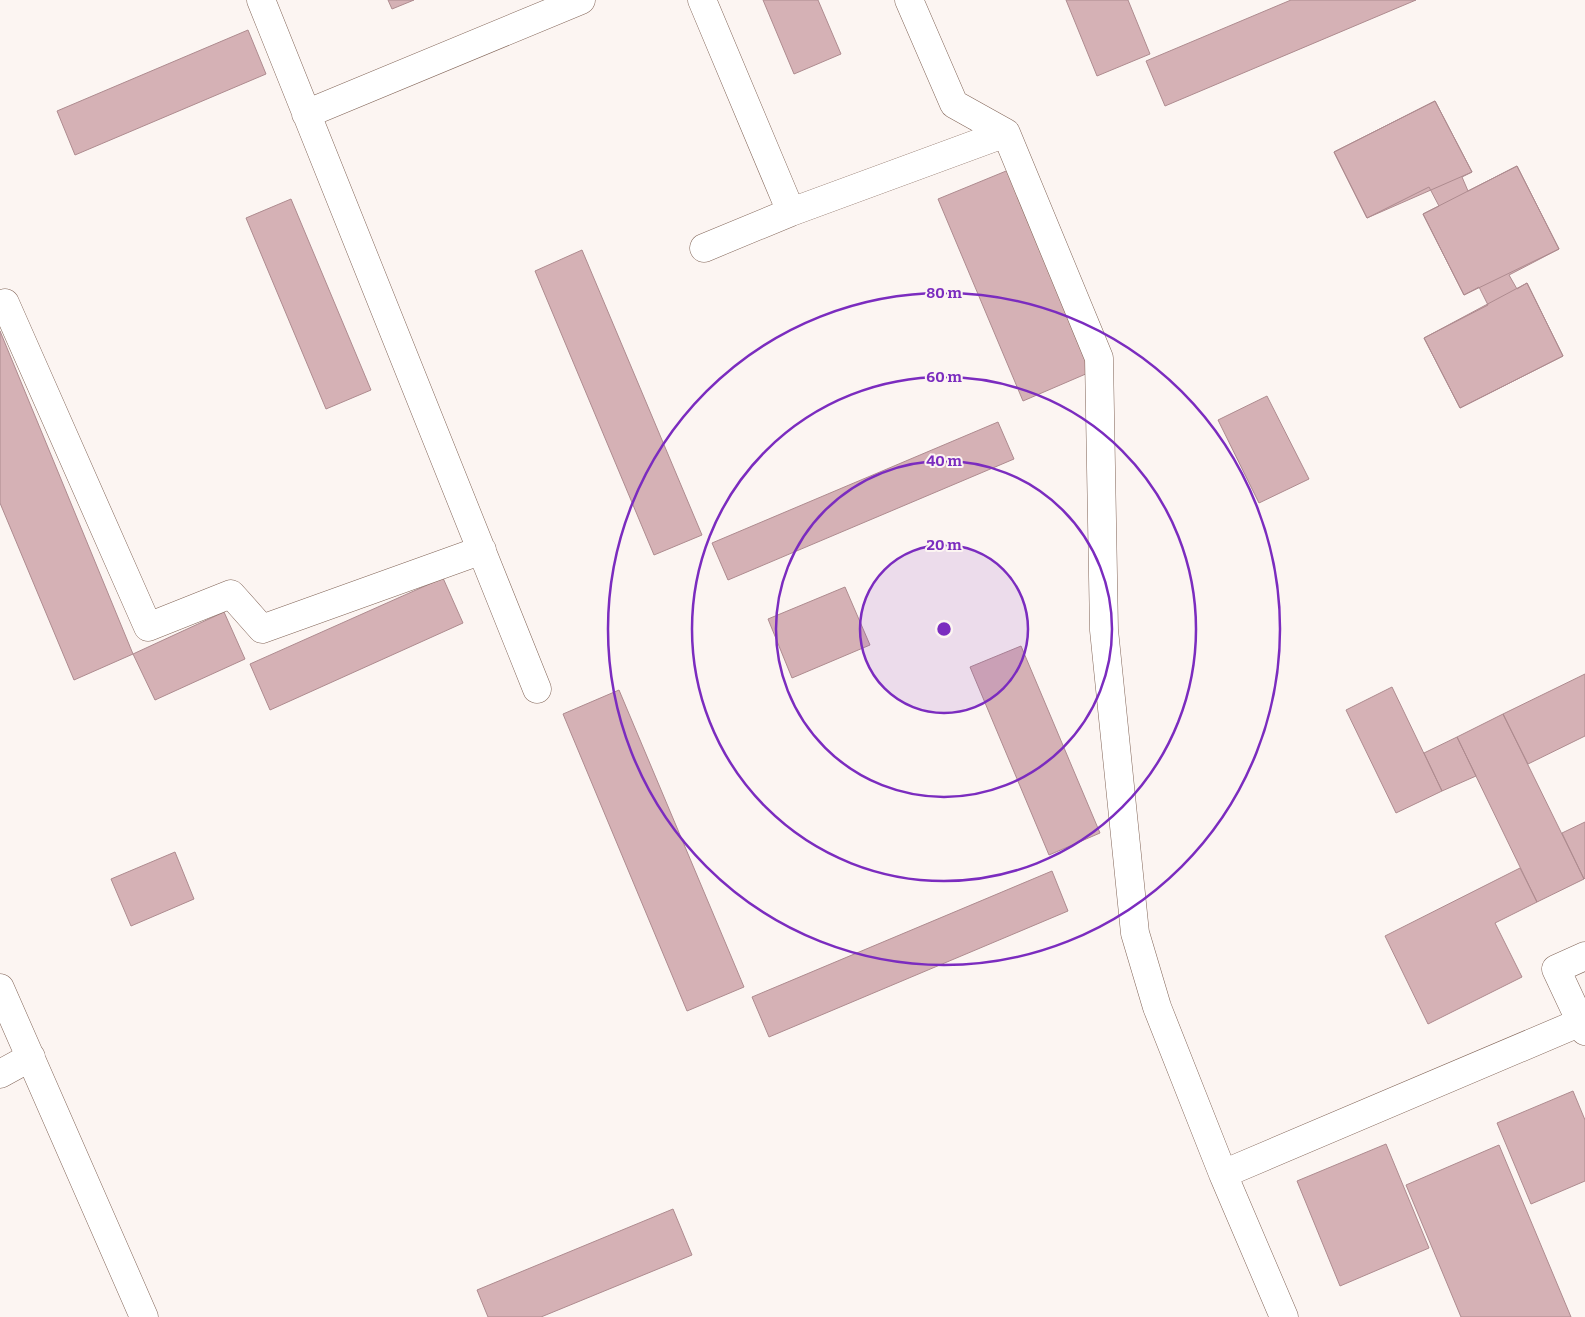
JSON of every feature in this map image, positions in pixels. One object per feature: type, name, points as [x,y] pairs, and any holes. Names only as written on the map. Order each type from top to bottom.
[{"type":"street","points":[[261,0],[537,689]]},
{"type":"street","points":[[306,114],[581,0]]},
{"type":"street","points":[[702,0],[790,212]]},
{"type":"street","points":[[909,0],[954,104],[1006,133],[1099,358],[1104,630],[1135,934],[1157,1006],[1223,1174],[1284,1317]]},
{"type":"street","points":[[704,248],[790,212],[1006,133]]},
{"type":"street","points":[[5,303],[148,627],[231,594],[262,629],[482,550]]},
{"type":"street","points":[[1223,1174],[1583,1026],[1556,969],[1585,956]]},
{"type":"street","points":[[0,988],[144,1317]]},
{"type":"street","points":[[0,1074],[31,1057]]},
{"type":"building","points":[[388,0],[414,0],[392,9]]},
{"type":"building","points":[[763,0],[818,0],[841,54],[794,74]]},
{"type":"building","points":[[1066,0],[1128,0],[1150,54],[1097,76]]},
{"type":"building","points":[[1291,0],[1416,0],[1165,106],[1146,61]]},
{"type":"building","points":[[248,30],[266,74],[75,155],[57,111]]},
{"type":"building","points":[[1435,101],[1472,172],[1462,177],[1468,191],[1517,166],[1559,249],[1509,275],[1517,289],[1527,283],[1563,356],[1460,408],[1424,338],[1488,305],[1479,287],[1464,295],[1423,214],[1439,206],[1429,187],[1367,218],[1334,152]]},
{"type":"building","points":[[1435,101],[1472,172],[1367,218],[1334,152]]},
{"type":"building","points":[[1517,166],[1559,249],[1464,295],[1423,214]]},
{"type":"building","points":[[1011,169],[1095,370],[1023,401],[938,199]]},
{"type":"building","points":[[291,199],[371,390],[326,409],[246,218]]},
{"type":"building","points":[[582,250],[702,535],[654,555],[535,271]]},
{"type":"building","points":[[1527,283],[1563,356],[1460,408],[1424,338]]},
{"type":"building","points":[[0,331],[133,654],[74,680],[0,503]]},
{"type":"building","points":[[1267,396],[1309,479],[1259,503],[1218,420]]},
{"type":"building","points":[[998,422],[1014,459],[728,580],[712,543]]},
{"type":"building","points":[[443,578],[463,623],[270,710],[250,664]]},
{"type":"building","points":[[845,587],[870,645],[792,678],[768,619]]},
{"type":"building","points":[[224,612],[245,659],[155,700],[133,654]]},
{"type":"building","points":[[1021,646],[1100,833],[1049,855],[970,667]]},
{"type":"building","points":[[1585,674],[1585,736],[1528,764],[1503,714]]},
{"type":"building","points":[[1392,687],[1442,791],[1396,813],[1346,710]]},
{"type":"building","points":[[619,690],[744,987],[687,1011],[563,714]]},
{"type":"building","points":[[1503,714],[1584,879],[1537,902],[1457,737]]},
{"type":"building","points":[[1457,737],[1476,776],[1442,791],[1424,753]]},
{"type":"building","points":[[1585,822],[1585,878],[1584,879],[1562,833]]},
{"type":"building","points":[[175,852],[194,899],[131,926],[111,879]]},
{"type":"building","points":[[1520,868],[1537,902],[1495,923],[1522,977],[1428,1024],[1385,936]]},
{"type":"building","points":[[1052,871],[1068,911],[769,1037],[752,997]]},
{"type":"building","points":[[1573,1091],[1585,1120],[1585,1181],[1531,1204],[1497,1123]]},
{"type":"building","points":[[1386,1144],[1429,1248],[1340,1286],[1297,1181]]},
{"type":"building","points":[[1499,1145],[1571,1317],[1461,1317],[1406,1185]]},
{"type":"building","points":[[673,1209],[692,1255],[541,1317],[488,1317],[477,1290]]}]
